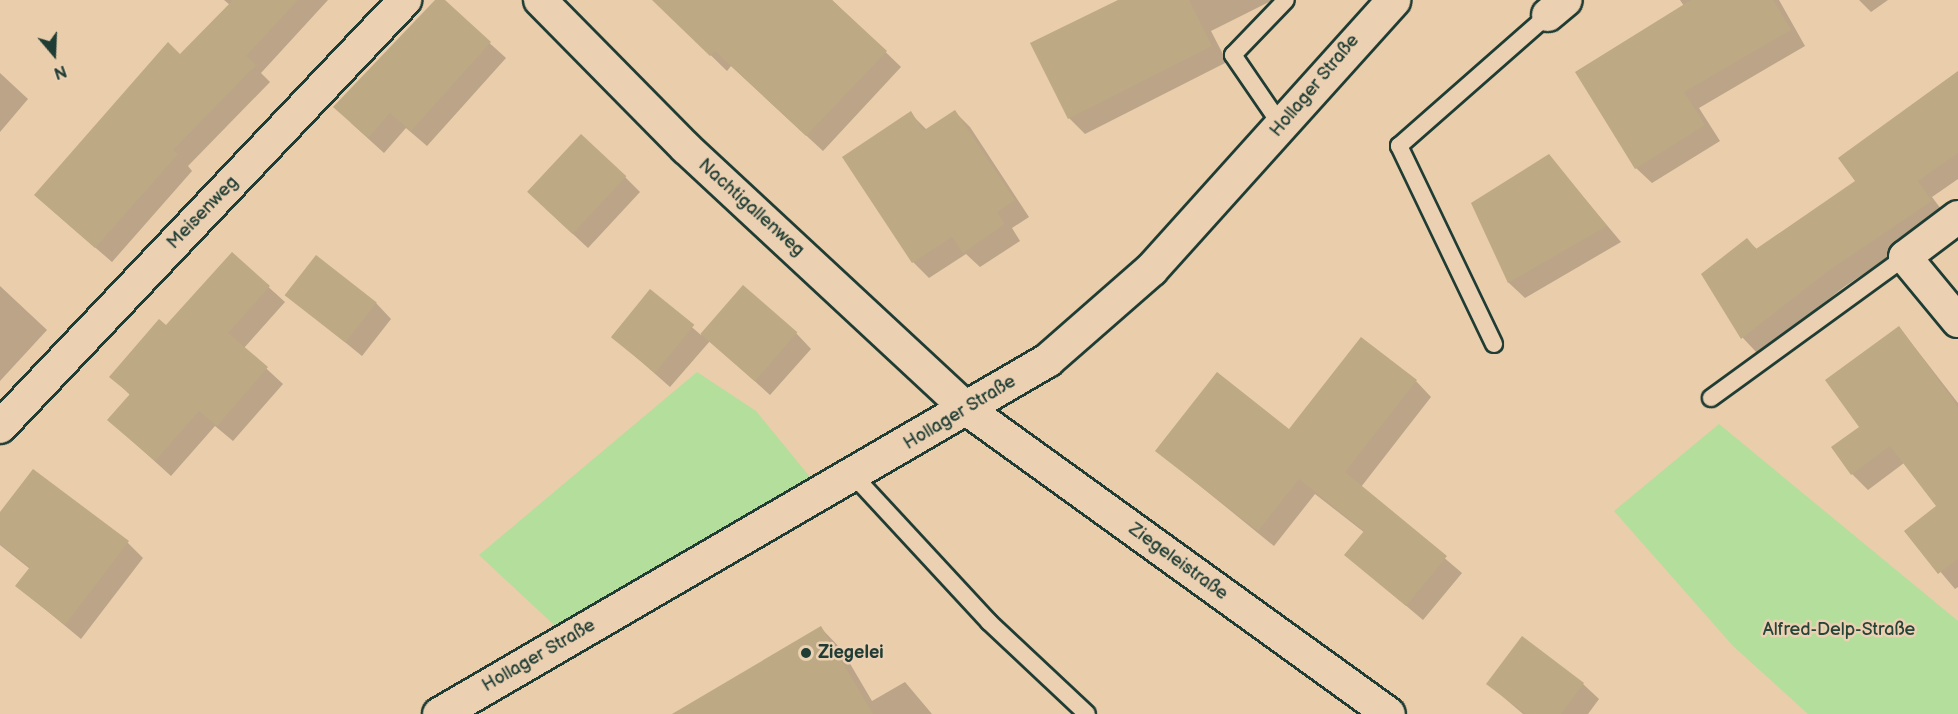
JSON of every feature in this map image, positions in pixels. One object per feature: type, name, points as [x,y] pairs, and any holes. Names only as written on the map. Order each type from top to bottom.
[{"type":"main road","name":"Hollager Straße","points":[[439,714],[968,410],[1047,360],[1151,269],[1281,125],[1353,39],[1393,0]]},
{"type":"street","name":"Meisenweg","points":[[0,427],[405,0]]},
{"type":"street","name":"Nachtigallenweg","points":[[540,0],[686,148],[968,410]]},
{"type":"street","points":[[1958,217],[1905,257],[1958,321]]},
{"type":"street","name":"Ziegeleistraße","points":[[968,410],[1389,714]]},
{"type":"lane","points":[[1281,125],[1233,55],[1286,0]]},
{"type":"lane","points":[[1494,344],[1399,146],[1557,8]]},
{"type":"lane","points":[[1711,398],[1905,257]]},
{"type":"lane","points":[[853,475],[989,622],[1087,714]]},
{"type":"green space","points":[[697,372],[756,411],[823,493],[569,639],[479,555]]},
{"type":"green space","name":"Alfred-Delp-Straße","points":[[1719,424],[1958,621],[1958,714],[1808,714],[1733,646],[1614,511]]},
{"type":"building","points":[[233,0],[298,0],[246,56],[256,65],[173,150],[178,154],[95,248],[34,195],[168,42],[180,54]]},
{"type":"building","points":[[435,0],[445,0],[491,42],[411,131],[390,113],[368,138],[333,107]]},
{"type":"building","points":[[652,0],[832,0],[887,51],[806,136],[715,51],[710,56]]},
{"type":"building","points":[[1118,0],[1189,0],[1212,46],[1068,119],[1030,43]]},
{"type":"building","points":[[1691,0],[1773,0],[1791,30],[1684,92],[1705,125],[1635,169],[1575,72]]},
{"type":"building","points":[[1958,71],[1958,153],[1918,181],[1932,201],[1828,271],[1741,339],[1701,274],[1747,238],[1756,249],[1855,181],[1838,158]]},
{"type":"building","points":[[955,110],[1015,200],[997,212],[1005,224],[963,253],[952,237],[912,263],[842,157],[911,111],[923,131]]},
{"type":"building","points":[[581,134],[626,176],[572,234],[527,192]]},
{"type":"building","points":[[1549,154],[1607,226],[1508,283],[1471,203]]},
{"type":"building","points":[[232,252],[270,286],[228,333],[268,367],[217,426],[199,411],[155,461],[107,420],[130,394],[109,377],[159,319],[166,325]]},
{"type":"building","points":[[316,255],[377,302],[345,343],[285,295]]},
{"type":"building","points":[[743,285],[797,332],[755,381],[700,334]]},
{"type":"building","points":[[650,289],[694,325],[655,373],[611,337]]},
{"type":"building","points":[[1899,326],[1958,407],[1958,559],[1938,574],[1904,531],[1936,506],[1890,446],[1851,475],[1831,447],[1859,427],[1825,380]]},
{"type":"building","points":[[1361,337],[1417,380],[1345,472],[1447,556],[1406,606],[1344,555],[1364,531],[1299,479],[1258,531],[1155,451],[1217,372],[1289,429]]},
{"type":"building","points":[[33,469],[129,541],[65,625],[15,586],[30,567],[0,544],[0,512]]},
{"type":"building","name":"Ziegelei","points":[[821,626],[873,714],[672,714]]},
{"type":"building","points":[[1522,636],[1584,683],[1561,714],[1526,714],[1486,684]]},
{"type":"place","name":"Ziegelei","points":[[806,653]]}]
